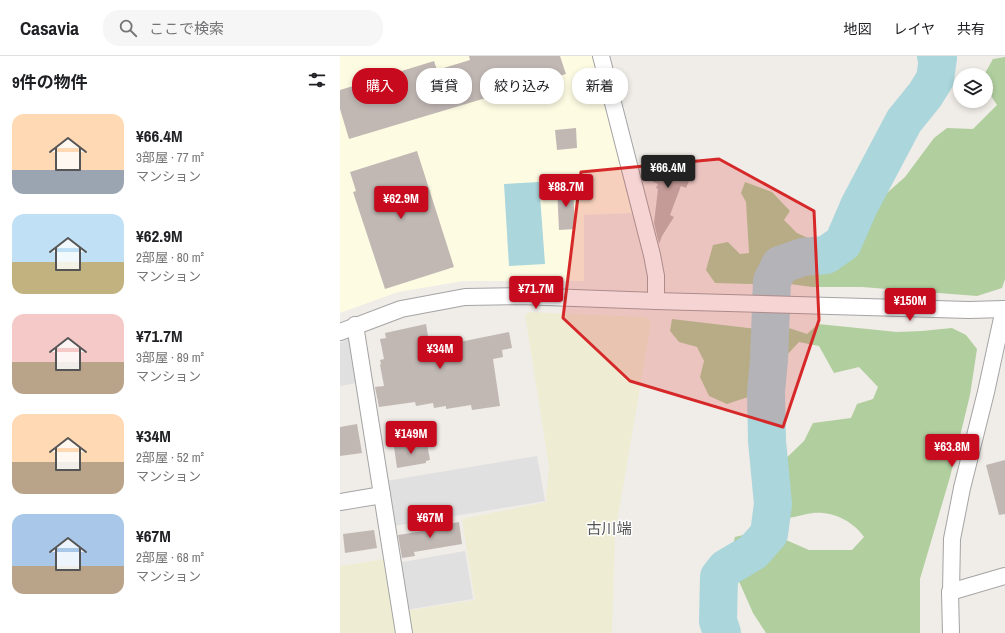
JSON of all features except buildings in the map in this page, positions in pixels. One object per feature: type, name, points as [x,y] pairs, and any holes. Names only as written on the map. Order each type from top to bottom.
[{"type":"street","points":[[600,56],[652,255],[656,276],[656,301]]},
{"type":"street","points":[[340,332],[400,309],[465,298],[520,296],[969,310],[1005,309],[962,488],[952,539],[950,592],[951,633]]},
{"type":"street","points":[[355,325],[404,633]]},
{"type":"street","points":[[340,502],[382,495]]},
{"type":"street","points":[[950,592],[1005,576]]},
{"type":"highlighted area","points":[[719,159],[814,211],[819,320],[783,427],[630,381],[563,318],[581,172]]},
{"type":"shaded area","points":[[340,56],[592,56],[595,68],[572,68],[572,104],[604,104],[632,213],[584,215],[584,281],[463,281],[398,292],[340,313]]},
{"type":"shaded area","points":[[348,339],[357,383],[340,386],[340,343]]},
{"type":"shaded area","points":[[537,456],[545,501],[394,526],[386,481]]},
{"type":"shaded area","points":[[465,551],[473,599],[405,610],[397,563]]},
{"type":"green space","points":[[1005,57],[1005,279],[1002,288],[977,296],[862,287],[812,287],[782,283],[715,283],[706,270],[713,245],[728,242],[740,254],[749,253],[746,202],[741,193],[745,182],[772,192],[790,211],[784,220],[797,233],[817,242],[856,236],[878,201],[905,177],[934,138],[947,128],[973,129],[997,105],[993,99],[993,68],[988,68],[993,59]]},
{"type":"green space","points":[[529,312],[646,317],[651,323],[615,534],[612,633],[409,633],[405,611],[475,600],[462,519],[546,502],[549,466],[525,315]]},
{"type":"green space","points":[[672,319],[757,329],[789,328],[807,334],[818,324],[897,332],[952,328],[966,335],[977,349],[970,395],[950,477],[920,579],[920,633],[766,633],[753,613],[729,559],[735,537],[755,532],[786,540],[809,550],[852,550],[864,537],[854,526],[842,518],[835,515],[810,513],[788,518],[777,497],[774,470],[804,441],[813,423],[851,418],[857,404],[873,399],[878,387],[859,367],[834,373],[819,346],[799,342],[776,367],[775,388],[727,404],[709,396],[700,377],[704,361],[697,347],[679,342],[670,331]]},
{"type":"green space","points":[[385,559],[396,633],[340,633],[340,566]]},
{"type":"water","points":[[539,182],[545,264],[509,266],[504,184]]},
{"type":"waterway","points":[[722,633],[718,621],[719,577],[726,568],[753,552],[769,534],[773,504],[767,441],[766,392],[769,360],[772,281],[780,265],[803,257],[826,255],[843,243],[859,206],[904,121],[925,95],[935,79],[938,58],[936,56]]},
{"type":"district","name":"古川端","points":[[609,528]]}]
